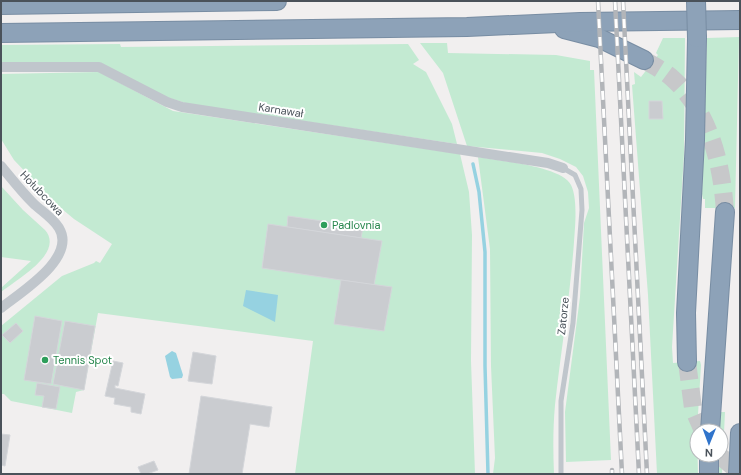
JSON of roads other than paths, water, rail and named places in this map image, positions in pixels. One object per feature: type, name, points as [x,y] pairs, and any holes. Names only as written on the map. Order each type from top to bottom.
[{"type":"highway","points":[[1,5],[277,1]]},
{"type":"highway","points":[[686,362],[686,313],[695,140],[696,1]]},
{"type":"highway","points":[[1,33],[467,27],[524,24],[740,20]]},
{"type":"highway","points":[[524,24],[582,33],[611,43],[644,60]]},
{"type":"highway","points":[[711,423],[725,212]]},
{"type":"highway","points":[[738,474],[740,433]]},
{"type":"highway","points":[[709,463],[709,474]]},
{"type":"street","name":"Karnawał","points":[[1,67],[99,68],[167,102],[182,107],[548,163],[563,168]]},
{"type":"street","name":"Hołubcowa","points":[[1,166],[21,190],[51,218],[59,228],[62,242],[61,251],[50,268],[1,308]]},
{"type":"lane","name":"Zatorze","points":[[561,474],[561,401],[573,323],[582,210],[581,189],[575,175],[563,168]]},
{"type":"water","points":[[246,290],[278,295],[275,322],[243,306]]},
{"type":"water","points":[[172,351],[176,353],[183,375],[182,378],[172,379],[170,377],[165,356]]},
{"type":"waterway","points":[[473,164],[479,192],[485,252],[485,366],[488,474]]},
{"type":"tunnel","points":[[644,60],[672,78],[685,92],[705,123],[717,157],[721,176],[725,212]]},
{"type":"tunnel","points":[[687,362],[693,408],[700,423]]},
{"type":"tunnel","points":[[728,463],[740,469]]},
{"type":"railway","points":[[598,1],[622,474]]},
{"type":"railway","points":[[615,1],[639,474]]},
{"type":"railway","points":[[623,1],[647,474]]},
{"type":"place","name":"Padlovnia","points":[[324,225]]},
{"type":"place","name":"Tennis Spot","points":[[45,360]]}]
